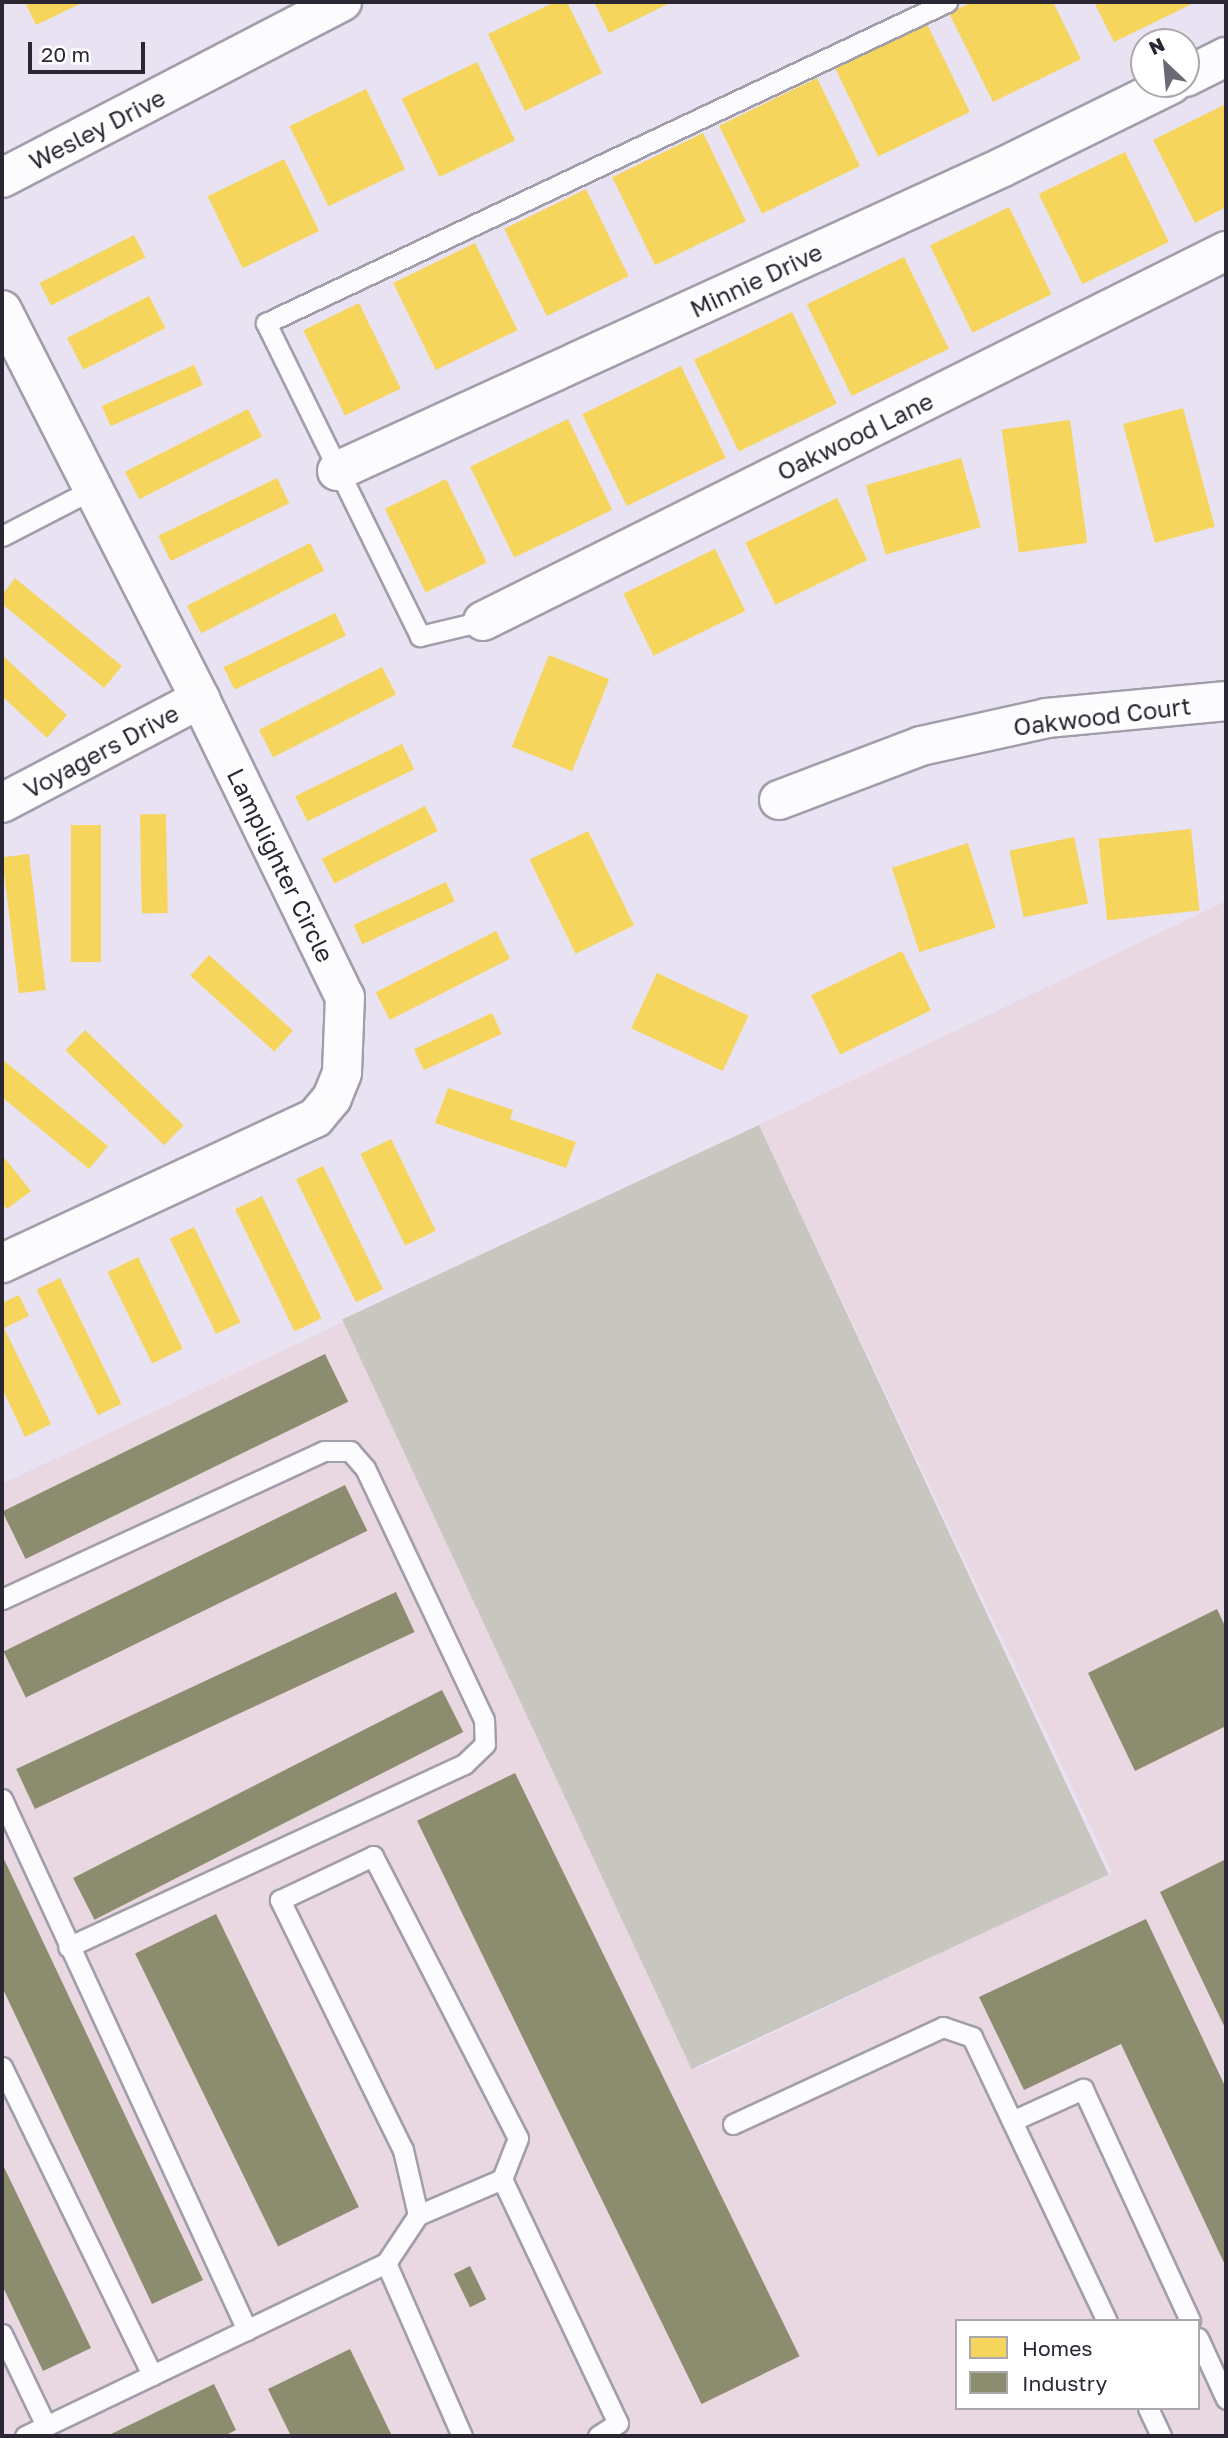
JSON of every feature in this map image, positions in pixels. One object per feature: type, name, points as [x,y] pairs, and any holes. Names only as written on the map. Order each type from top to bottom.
[{"type":"street","name":"Wesley Drive","points":[[2,178],[342,2]]},
{"type":"street","points":[[1200,70],[1226,57]]},
{"type":"street","name":"Minnie Drive","points":[[337,471],[1003,167],[1143,98]]},
{"type":"street","name":"Oakwood Lane","points":[[484,621],[1226,251]]},
{"type":"street","name":"Lamplighter Circle","points":[[2,310],[200,699],[345,998],[342,1073],[332,1098],[315,1118],[2,1263]]},
{"type":"street","name":"Voyagers Drive","points":[[2,803],[200,699]]},
{"type":"street","name":"Oakwood Court","points":[[779,800],[921,746],[1047,718],[1226,701]]},
{"type":"lane","points":[[484,621],[420,636],[266,323],[947,2]]},
{"type":"lane","points":[[2,536],[93,489]]},
{"type":"lane","points":[[2,1599],[324,1451],[350,1451],[365,1468],[484,1720],[485,1744],[464,1764],[68,1947]]},
{"type":"lane","points":[[2,1799],[247,2330]]},
{"type":"lane","points":[[25,2436],[386,2263],[418,2215],[502,2179],[518,2138],[373,1857],[280,1900],[403,2150],[418,2215]]},
{"type":"lane","points":[[733,2124],[943,2027],[972,2037],[1106,2319]]},
{"type":"lane","points":[[2,2067],[152,2375]]},
{"type":"lane","points":[[1012,2121],[1083,2089],[1189,2319]]},
{"type":"lane","points":[[502,2179],[618,2423],[598,2436]]},
{"type":"lane","points":[[386,2263],[462,2436]]},
{"type":"lane","points":[[2,2334],[46,2426]]},
{"type":"lane","points":[[1200,2342],[1226,2399]]},
{"type":"lane","points":[[1149,2410],[1161,2436]]},
{"type":"shaded area","points":[[1224,902],[1226,2436],[2,2436],[2,1484],[343,1322],[697,2069],[1112,1872],[759,1125]]},
{"type":"shaded area","points":[[759,1125],[1109,1875],[692,2069],[342,1319]]},
{"type":"building: Homes","points":[[25,2],[84,2],[36,25]]},
{"type":"building: Homes","points":[[555,2],[567,2],[602,73],[525,111],[488,34]]},
{"type":"building: Homes","points":[[594,2],[672,2],[609,33]]},
{"type":"building: Homes","points":[[972,2],[1053,2],[1081,59],[993,102],[949,13]]},
{"type":"building: Homes","points":[[1094,2],[1196,2],[1143,28],[1130,28],[1130,34],[1114,42]]},
{"type":"building: Homes","points":[[926,22],[970,112],[878,157],[834,67]]},
{"type":"building: Homes","points":[[477,62],[515,140],[440,177],[402,99]]},
{"type":"building: Homes","points":[[817,78],[860,166],[762,214],[719,126]]},
{"type":"building: Homes","points":[[366,89],[405,169],[329,206],[290,126]]},
{"type":"building: Homes","points":[[1226,104],[1226,207],[1195,223],[1153,140]]},
{"type":"building: Homes","points":[[703,133],[746,221],[655,265],[612,177]]},
{"type":"building: Homes","points":[[1125,152],[1169,242],[1083,284],[1039,194]]},
{"type":"building: Homes","points":[[284,159],[319,231],[243,268],[208,196]]},
{"type":"building: Homes","points":[[586,189],[629,276],[547,316],[504,229]]},
{"type":"building: Homes","points":[[1009,207],[1052,294],[972,333],[930,246]]},
{"type":"building: Homes","points":[[134,235],[145,257],[51,305],[40,283]]},
{"type":"building: Homes","points":[[475,243],[518,330],[436,370],[393,283]]},
{"type":"building: Homes","points":[[904,257],[949,349],[852,396],[807,304]]},
{"type":"building: Homes","points":[[149,296],[165,328],[83,370],[67,338]]},
{"type":"building: Homes","points":[[359,303],[401,388],[345,416],[303,330]]},
{"type":"building: Homes","points":[[792,312],[837,404],[739,451],[694,360]]},
{"type":"building: Homes","points":[[194,365],[203,385],[111,426],[102,406]]},
{"type":"building: Homes","points":[[681,366],[726,458],[627,506],[582,414]]},
{"type":"building: Homes","points":[[1183,408],[1215,527],[1155,543],[1123,424]]},
{"type":"building: Homes","points":[[248,409],[262,437],[139,499],[125,472]]},
{"type":"building: Homes","points":[[568,419],[612,510],[514,558],[470,467]]},
{"type":"building: Homes","points":[[1070,420],[1087,543],[1019,552],[1002,430]]},
{"type":"building: Homes","points":[[961,458],[981,527],[886,554],[866,485]]},
{"type":"building: Homes","points":[[277,478],[289,503],[171,561],[158,536]]},
{"type":"building: Homes","points":[[446,479],[487,563],[426,592],[385,509]]},
{"type":"building: Homes","points":[[837,498],[867,560],[776,605],[745,543]]},
{"type":"building: Homes","points":[[310,543],[324,571],[201,633],[187,606]]},
{"type":"building: Homes","points":[[715,549],[745,611],[654,656],[623,594]]},
{"type":"building: Homes","points":[[15,578],[122,666],[104,688],[2,604],[2,595]]},
{"type":"building: Homes","points":[[335,613],[346,635],[235,690],[224,667]]},
{"type":"building: Homes","points":[[2,655],[67,715],[47,738],[2,696]]},
{"type":"building: Homes","points":[[549,655],[609,679],[572,771],[512,747]]},
{"type":"building: Homes","points":[[382,667],[396,695],[273,757],[259,730]]},
{"type":"building: Homes","points":[[402,744],[414,769],[307,821],[295,796]]},
{"type":"building: Homes","points":[[425,806],[438,831],[334,884],[322,859]]},
{"type":"building: Homes","points":[[140,814],[166,814],[168,913],[142,913]]},
{"type":"building: Homes","points":[[71,825],[101,825],[101,962],[71,962]]},
{"type":"building: Homes","points":[[1191,829],[1200,911],[1107,920],[1099,839]]},
{"type":"building: Homes","points":[[588,831],[634,925],[576,954],[530,859]]},
{"type":"building: Homes","points":[[1074,837],[1088,904],[1024,917],[1009,851]]},
{"type":"building: Homes","points":[[968,843],[996,928],[919,952],[892,868]]},
{"type":"building: Homes","points":[[29,854],[46,990],[19,993],[2,857]]},
{"type":"building: Homes","points":[[446,882],[455,901],[362,944],[354,925]]},
{"type":"building: Homes","points":[[496,931],[510,959],[390,1020],[376,992]]},
{"type":"building: Homes","points":[[902,951],[931,1010],[840,1055],[811,995]]},
{"type":"building: Homes","points":[[209,955],[293,1031],[274,1051],[190,976]]},
{"type":"building: Homes","points":[[657,973],[749,1016],[723,1071],[631,1028]]},
{"type":"building: Homes","points":[[492,1013],[502,1034],[424,1070],[414,1049]]},
{"type":"building: Homes","points":[[85,1030],[184,1125],[164,1145],[66,1050]]},
{"type":"building: Homes","points":[[2,1059],[108,1146],[89,1169],[2,1097]]},
{"type":"building: Homes","points":[[448,1088],[513,1110],[510,1119],[576,1142],[566,1168],[435,1123]]},
{"type":"building: Homes","points":[[391,1139],[436,1231],[405,1246],[360,1154]]},
{"type":"building: Homes","points":[[2,1155],[31,1191],[7,1209],[2,1203]]},
{"type":"building: Homes","points":[[323,1166],[383,1289],[356,1302],[296,1179]]},
{"type":"building: Homes","points":[[262,1196],[322,1318],[295,1331],[235,1209]]},
{"type":"building: Homes","points":[[194,1227],[240,1322],[216,1334],[170,1239]]},
{"type":"building: Homes","points":[[138,1257],[183,1349],[152,1364],[107,1272]]},
{"type":"building: Homes","points":[[60,1278],[121,1404],[98,1415],[37,1289]]},
{"type":"building: Homes","points":[[19,1295],[29,1316],[4,1328],[51,1424],[25,1437],[2,1388],[2,1303]]},
{"type":"building: Industry","points":[[325,1354],[348,1402],[26,1559],[2,1511]]},
{"type":"building: Industry","points":[[345,1485],[367,1531],[26,1697],[3,1652]]},
{"type":"building: Industry","points":[[396,1592],[415,1632],[35,1809],[16,1769]]},
{"type":"building: Industry","points":[[1217,1609],[1226,1628],[1226,1726],[1135,1771],[1088,1673]]},
{"type":"building: Industry","points":[[442,1690],[463,1732],[94,1920],[73,1878]]},
{"type":"building: Industry","points":[[515,1773],[800,2356],[702,2404],[417,1821]]},
{"type":"building: Industry","points":[[2,1855],[203,2280],[152,2304],[2,1987]]},
{"type":"building: Industry","points":[[1226,1859],[1226,2030],[1160,1892]]},
{"type":"building: Industry","points":[[216,1914],[359,2207],[278,2246],[135,1953]]},
{"type":"building: Industry","points":[[1146,1919],[1226,2088],[1226,2267],[1121,2044],[1024,2090],[979,1997]]},
{"type":"building: Industry","points":[[2,2163],[91,2348],[43,2371],[2,2285]]},
{"type":"building: Industry","points":[[470,2266],[486,2299],[470,2307],[454,2274]]},
{"type":"building: Industry","points":[[350,2349],[392,2436],[291,2436],[268,2389]]},
{"type":"building: Industry","points":[[214,2384],[236,2430],[224,2436],[107,2436]]}]
